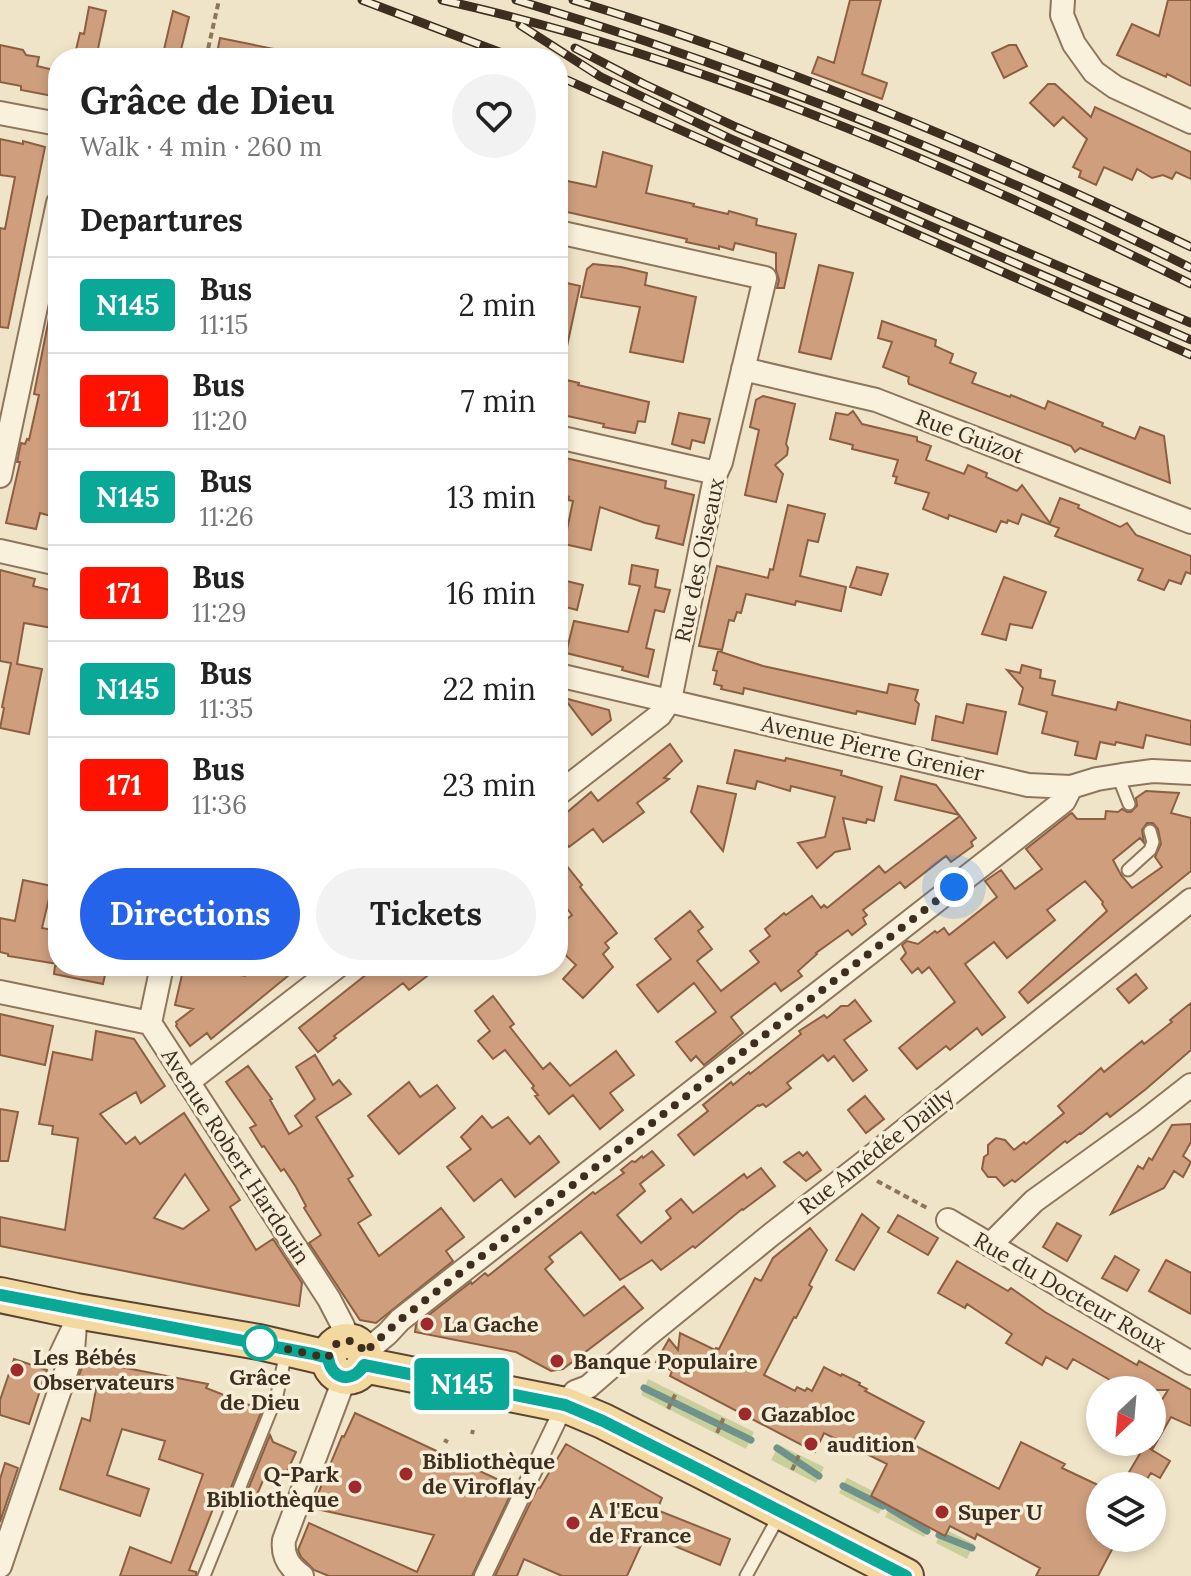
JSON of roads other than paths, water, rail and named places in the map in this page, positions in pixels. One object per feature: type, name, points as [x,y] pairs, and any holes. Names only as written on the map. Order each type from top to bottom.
[{"type":"main road","points":[[0,1295],[350,1359],[565,1405],[603,1421],[906,1576]]},
{"type":"street","points":[[1063,0],[1062,15],[1074,44],[1094,72],[1115,87],[1191,122]]},
{"type":"street","points":[[0,113],[48,122]]},
{"type":"street","name":"Rue des Oiseaux","points":[[568,234],[765,278],[716,473],[670,700]]},
{"type":"street","points":[[0,476],[48,250]]},
{"type":"street","name":"Rue Guizot","points":[[743,369],[876,400],[1191,522]]},
{"type":"street","points":[[568,439],[716,473]]},
{"type":"street","points":[[0,551],[48,562]]},
{"type":"street","name":"Avenue Pierre Grenier","points":[[568,677],[1028,785],[1071,787],[1153,771],[1191,773]]},
{"type":"street","points":[[568,786],[660,715],[670,700]]},
{"type":"street","points":[[302,1576],[293,1569],[284,1553],[287,1530],[350,1359],[1064,801],[1071,787]]},
{"type":"street","name":"Rue Amédée Dailly","points":[[565,1405],[575,1392],[588,1387],[760,1243],[1191,900]]},
{"type":"street","name":"Avenue Robert Hardouin","points":[[160,976],[150,1023],[329,1299],[343,1326],[350,1359]]},
{"type":"street","points":[[188,1082],[325,976]]},
{"type":"street","points":[[0,992],[150,1023]]},
{"type":"street","points":[[990,1245],[1034,1201],[1187,1094]]},
{"type":"street","name":"Rue du Docteur Roux","points":[[948,1220],[1191,1363]]},
{"type":"street","points":[[0,1566],[73,1351],[76,1311]]},
{"type":"street","points":[[483,1576],[565,1405]]},
{"type":"lane","points":[[1118,776],[1129,804]]},
{"type":"lane","points":[[1128,870],[1150,850],[1153,842],[1150,831]]},
{"type":"lane","points":[[56,1352],[76,1311]]},
{"type":"lane","points":[[204,1576],[277,1395],[287,1348]]},
{"type":"lane","points":[[746,1576],[781,1511]]},
{"type":"waterway","points":[[644,1388],[751,1440]]},
{"type":"waterway","points":[[777,1448],[819,1476]]},
{"type":"waterway","points":[[843,1486],[883,1506]]},
{"type":"waterway","points":[[889,1508],[927,1531]]},
{"type":"waterway","points":[[939,1535],[972,1548]]},
{"type":"railway","points":[[362,0],[489,48]]},
{"type":"railway","points":[[442,0],[635,52],[824,119],[1009,198],[1191,284]]},
{"type":"railway","points":[[516,0],[689,56],[860,119],[1027,190],[1191,268]]},
{"type":"railway","points":[[573,0],[809,81],[1040,177],[1191,247]]},
{"type":"railway","points":[[520,25],[556,48]]},
{"type":"railway","points":[[575,48],[736,127],[1191,323]]},
{"type":"railway","points":[[568,56],[601,77],[729,138],[1191,340]]},
{"type":"railway","points":[[568,80],[1191,355]]},
{"type":"place","name":"La Gache","points":[[427,1324]]},
{"type":"place","name":"Grâce de Dieu","points":[[260,1343]]},
{"type":"place","name":"Banque Populaire","points":[[557,1361]]},
{"type":"place","name":"Les Bébés Observateurs","points":[[17,1370]]},
{"type":"place","name":"Gazabloc","points":[[745,1414]]},
{"type":"place","name":"audition","points":[[811,1444]]},
{"type":"place","name":"Bibliothèque de Viroflay","points":[[406,1474]]},
{"type":"place","name":"Q-Park Bibliothèque","points":[[355,1487]]},
{"type":"place","name":"Super U","points":[[942,1512]]},
{"type":"place","name":"A l'Ecu de France","points":[[573,1523]]}]
